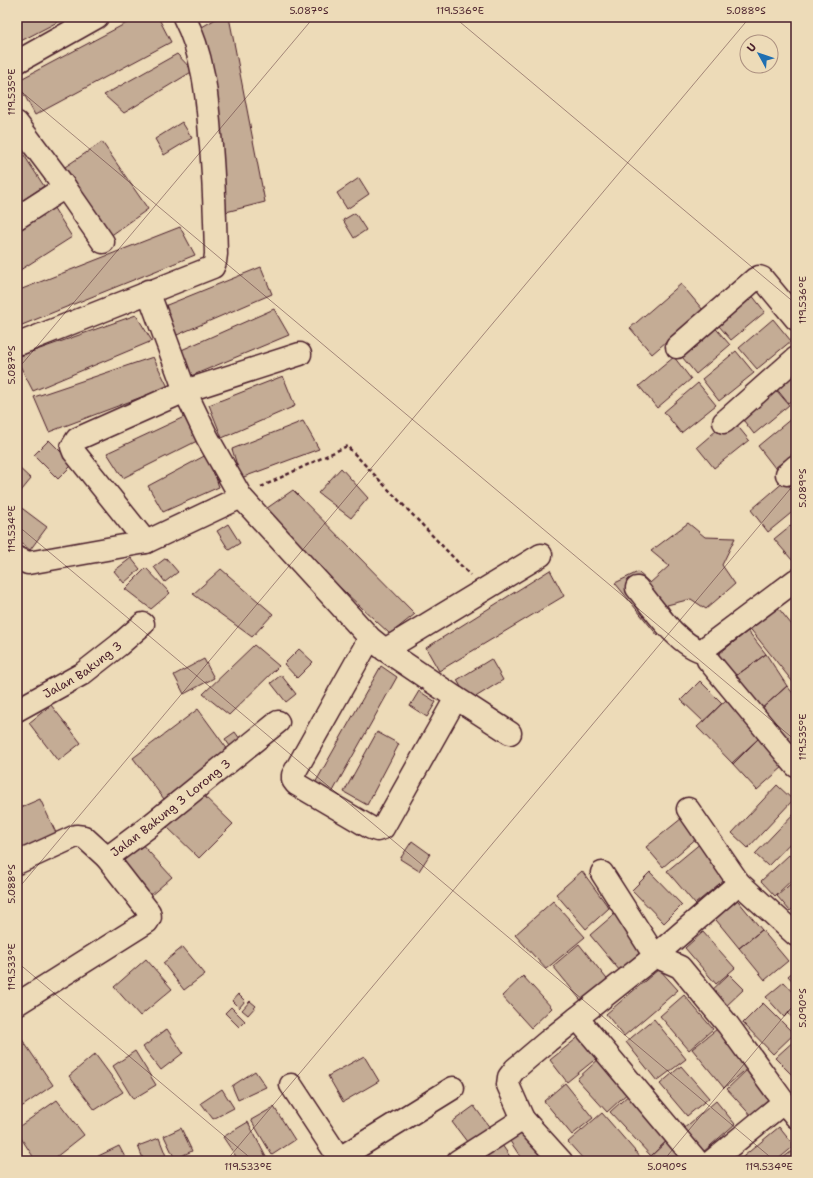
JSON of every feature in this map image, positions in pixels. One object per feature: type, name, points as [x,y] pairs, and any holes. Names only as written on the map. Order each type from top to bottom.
[{"type":"street","points":[[20,343],[148,291],[212,267],[216,262],[213,167],[208,101],[199,54],[184,17]]},
{"type":"street","points":[[17,62],[95,18]]},
{"type":"street","points":[[17,123],[66,187],[103,242]]},
{"type":"street","points":[[17,218],[66,187]]},
{"type":"street","points":[[677,347],[759,277],[762,278],[796,319]]},
{"type":"street","points":[[148,291],[185,391],[206,437],[241,496],[378,644],[456,698],[510,732]]},
{"type":"street","points":[[146,542],[74,452],[72,447],[76,439],[185,391],[300,354]]},
{"type":"street","points":[[724,422],[796,358]]},
{"type":"street","points":[[17,558],[28,563],[146,542],[241,496]]},
{"type":"street","points":[[456,698],[383,828],[377,830],[371,828],[296,784],[293,780],[293,775],[378,644],[485,589],[541,555]]},
{"type":"street","points":[[794,586],[708,646],[705,652],[708,660],[796,766]]},
{"type":"street","points":[[637,588],[675,634],[686,644],[696,650],[705,652]]},
{"type":"street","name":"Jalan Bakung 3","points":[[17,710],[82,674],[143,624]]},
{"type":"street","name":"Jalan Bakung 3 Lorong 3","points":[[17,863],[76,836],[84,837],[107,858],[147,828],[278,722]]},
{"type":"street","points":[[688,809],[739,883],[796,935]]},
{"type":"street","points":[[17,1004],[147,922],[150,917],[149,912],[107,858]]},
{"type":"street","points":[[602,873],[656,956],[680,967],[728,1025],[790,1109],[712,1161]]},
{"type":"street","points":[[561,1161],[523,1119],[508,1086],[509,1077],[532,1053],[656,956],[739,883]]},
{"type":"street","points":[[576,1018],[697,1161]]},
{"type":"street","points":[[291,1085],[337,1159],[453,1088]]},
{"type":"street","points":[[458,1161],[523,1119]]},
{"type":"path","points":[[241,496],[346,446],[485,589]]},
{"type":"building","points":[[17,17],[67,17],[17,43]]},
{"type":"building","points":[[138,17],[158,17],[171,42],[35,115],[17,81]]},
{"type":"building","points":[[219,17],[229,17],[265,202],[226,212],[202,27]]},
{"type":"building","points":[[177,54],[193,71],[124,113],[104,95]]},
{"type":"building","points":[[182,122],[192,138],[164,155],[155,139]]},
{"type":"building","points":[[102,142],[148,209],[106,239],[59,171]]},
{"type":"building","points":[[20,149],[44,186],[17,204],[17,151]]},
{"type":"building","points":[[359,178],[369,194],[347,209],[337,193]]},
{"type":"building","points":[[52,205],[72,237],[17,272],[17,227]]},
{"type":"building","points":[[355,213],[366,230],[354,238],[343,220]]},
{"type":"building","points":[[180,227],[195,255],[17,327],[17,291]]},
{"type":"building","points":[[261,267],[272,294],[177,335],[162,307]]},
{"type":"building","points":[[681,284],[703,310],[652,354],[630,328]]},
{"type":"building","points":[[748,290],[765,312],[731,340],[713,319]]},
{"type":"building","points":[[274,309],[289,335],[191,376],[177,352]]},
{"type":"building","points":[[136,315],[152,341],[33,391],[17,360],[17,357]]},
{"type":"building","points":[[773,319],[791,341],[757,369],[739,348]]},
{"type":"building","points":[[712,324],[730,345],[696,374],[678,352]]},
{"type":"building","points":[[736,351],[754,373],[719,401],[702,379]]},
{"type":"building","points":[[153,357],[168,387],[49,432],[34,397]]},
{"type":"building","points":[[674,357],[691,379],[657,408],[639,386]]},
{"type":"building","points":[[796,361],[796,397],[788,403],[771,382]]},
{"type":"building","points":[[283,376],[295,406],[222,438],[209,405]]},
{"type":"building","points":[[698,383],[716,405],[681,433],[664,412]]},
{"type":"building","points":[[771,384],[789,405],[754,434],[737,412]]},
{"type":"building","points":[[184,417],[199,440],[123,478],[107,453]]},
{"type":"building","points":[[731,418],[749,440],[714,468],[697,447]]},
{"type":"building","points":[[792,418],[796,422],[796,451],[775,468],[758,446]]},
{"type":"building","points":[[303,421],[319,449],[241,478],[232,449]]},
{"type":"building","points":[[49,440],[73,464],[58,479],[34,455]]},
{"type":"building","points":[[208,454],[219,487],[163,512],[148,486]]},
{"type":"building","points":[[17,466],[31,479],[17,496]]},
{"type":"building","points":[[341,468],[368,498],[351,518],[318,493]]},
{"type":"building","points":[[785,481],[796,495],[796,509],[768,532],[751,510]]},
{"type":"building","points":[[293,490],[415,614],[390,634],[260,513]]},
{"type":"building","points":[[19,506],[47,527],[30,550],[17,540],[17,510]]},
{"type":"building","points":[[796,521],[796,557],[792,560],[774,539]]},
{"type":"building","points":[[688,523],[705,537],[735,538],[722,565],[735,584],[706,609],[691,599],[667,605],[674,616],[658,636],[615,583],[638,572],[650,583],[669,566],[651,551]]},
{"type":"building","points":[[228,524],[240,543],[229,550],[217,531]]},
{"type":"building","points":[[131,558],[140,569],[124,583],[114,571]]},
{"type":"building","points":[[166,558],[178,572],[165,582],[154,567]]},
{"type":"building","points":[[146,568],[170,593],[151,609],[125,589]]},
{"type":"building","points":[[221,569],[273,614],[252,637],[193,594]]},
{"type":"building","points":[[550,570],[564,596],[439,671],[426,648]]},
{"type":"building","points":[[775,604],[796,630],[796,686],[748,626]]},
{"type":"building","points":[[748,631],[766,654],[733,678],[716,656]]},
{"type":"building","points":[[254,645],[279,666],[229,715],[203,694]]},
{"type":"building","points":[[299,649],[313,662],[297,678],[284,664]]},
{"type":"building","points":[[766,654],[787,686],[759,711],[733,678]]},
{"type":"building","points":[[204,659],[214,678],[184,694],[174,675]]},
{"type":"building","points":[[491,659],[503,680],[469,701],[457,680]]},
{"type":"building","points":[[381,666],[397,677],[332,793],[314,785]]},
{"type":"building","points":[[281,675],[296,694],[286,702],[271,683]]},
{"type":"building","points":[[700,681],[722,703],[704,722],[681,700]]},
{"type":"building","points":[[787,686],[796,697],[796,753],[759,711]]},
{"type":"building","points":[[419,691],[436,702],[427,717],[410,706]]},
{"type":"building","points":[[726,700],[761,736],[733,764],[697,727]]},
{"type":"building","points":[[51,705],[81,743],[58,761],[29,723]]},
{"type":"building","points":[[198,709],[228,750],[164,799],[133,758]]},
{"type":"building","points":[[235,732],[240,739],[230,746],[225,739]]},
{"type":"building","points":[[377,732],[399,744],[367,805],[344,792]]},
{"type":"building","points":[[759,738],[784,766],[757,790],[732,763]]},
{"type":"building","points":[[777,785],[793,800],[748,848],[732,833]]},
{"type":"building","points":[[200,792],[233,824],[199,858],[165,825]]},
{"type":"building","points":[[40,799],[57,835],[17,854],[17,809]]},
{"type":"building","points":[[796,811],[796,837],[768,866],[755,854]]},
{"type":"building","points":[[682,818],[698,837],[663,867],[646,847]]},
{"type":"building","points":[[796,839],[796,852],[789,845]]},
{"type":"building","points":[[138,840],[172,877],[149,897],[118,856]]},
{"type":"building","points":[[412,841],[430,854],[419,871],[400,859]]},
{"type":"building","points":[[702,842],[730,875],[695,904],[667,871]]},
{"type":"building","points":[[789,855],[796,862],[796,876],[775,896],[761,881]]},
{"type":"building","points":[[582,871],[609,908],[586,929],[556,894]]},
{"type":"building","points":[[650,872],[682,905],[664,923],[632,890]]},
{"type":"building","points":[[796,879],[796,905],[790,911],[777,896]]},
{"type":"building","points":[[734,896],[762,930],[739,948],[712,915]]},
{"type":"building","points":[[553,901],[585,937],[546,969],[515,935]]},
{"type":"building","points":[[618,911],[648,946],[620,971],[590,935]]},
{"type":"building","points":[[762,930],[788,961],[765,980],[739,948]]},
{"type":"building","points":[[703,932],[735,968],[716,984],[685,948]]},
{"type":"building","points":[[579,944],[610,983],[583,1003],[553,966]]},
{"type":"building","points":[[183,947],[205,974],[184,990],[163,963]]},
{"type":"building","points":[[146,959],[172,989],[140,1016],[114,987]]},
{"type":"building","points":[[659,969],[678,990],[624,1036],[606,1014]]},
{"type":"building","points":[[796,969],[796,985],[788,976]]},
{"type":"building","points":[[729,974],[744,989],[723,1009],[708,994]]},
{"type":"building","points":[[523,976],[552,1008],[531,1028],[502,996]]},
{"type":"building","points":[[784,982],[796,995],[796,1006],[784,1017],[766,997]]},
{"type":"building","points":[[238,994],[245,1001],[239,1008],[232,1001]]},
{"type":"building","points":[[684,995],[713,1029],[689,1050],[660,1016]]},
{"type":"building","points":[[250,1001],[256,1006],[248,1015],[242,1010]]},
{"type":"building","points":[[763,1003],[794,1034],[773,1054],[743,1023]]},
{"type":"building","points":[[231,1007],[245,1021],[239,1027],[225,1013]]},
{"type":"building","points":[[796,1007],[796,1022],[788,1013]]},
{"type":"building","points":[[654,1019],[686,1059],[657,1081],[626,1042]]},
{"type":"building","points":[[167,1029],[183,1053],[161,1070],[143,1047]]},
{"type":"building","points":[[717,1029],[749,1067],[724,1088],[692,1049]]},
{"type":"building","points":[[17,1032],[53,1085],[17,1110]]},
{"type":"building","points":[[581,1035],[598,1057],[567,1082],[550,1060]]},
{"type":"building","points":[[796,1039],[796,1079],[775,1058]]},
{"type":"building","points":[[135,1051],[156,1085],[133,1099],[113,1066]]},
{"type":"building","points":[[95,1054],[123,1092],[95,1110],[69,1076]]},
{"type":"building","points":[[364,1056],[379,1081],[343,1102],[328,1076]]},
{"type":"building","points":[[602,1056],[632,1089],[607,1112],[577,1079]]},
{"type":"building","points":[[681,1066],[709,1098],[687,1116],[660,1084]]},
{"type":"building","points":[[749,1068],[777,1098],[754,1119],[727,1089]]},
{"type":"building","points":[[255,1071],[266,1087],[238,1100],[232,1086]]},
{"type":"building","points":[[565,1083],[593,1118],[572,1135],[544,1101]]},
{"type":"building","points":[[222,1089],[234,1108],[213,1119],[201,1103]]},
{"type":"building","points":[[632,1092],[673,1135],[651,1156],[610,1112]]},
{"type":"building","points":[[57,1100],[84,1135],[51,1161],[36,1161],[17,1132],[17,1128]]},
{"type":"building","points":[[716,1101],[735,1124],[702,1153],[682,1130]]},
{"type":"building","points":[[474,1106],[493,1132],[471,1147],[452,1122]]},
{"type":"building","points":[[274,1107],[295,1140],[272,1155],[251,1120]]},
{"type":"building","points":[[602,1113],[642,1159],[640,1161],[585,1161],[568,1142]]},
{"type":"building","points":[[248,1122],[267,1159],[265,1161],[239,1161],[223,1137]]},
{"type":"building","points":[[524,1127],[547,1161],[523,1161],[508,1138]]},
{"type":"building","points":[[779,1127],[794,1146],[776,1161],[738,1161]]},
{"type":"building","points":[[181,1128],[192,1151],[175,1159],[164,1136]]},
{"type":"building","points":[[673,1135],[694,1161],[656,1161],[651,1156]]},
{"type":"building","points":[[159,1138],[168,1161],[144,1161],[138,1146]]},
{"type":"building","points":[[502,1145],[513,1161],[482,1161],[481,1159]]},
{"type":"building","points":[[119,1146],[127,1161],[88,1161]]},
{"type":"building","points":[[792,1151],[796,1156],[796,1161],[779,1161]]},
{"type":"building","points":[[651,1156],[655,1161],[644,1161]]}]
